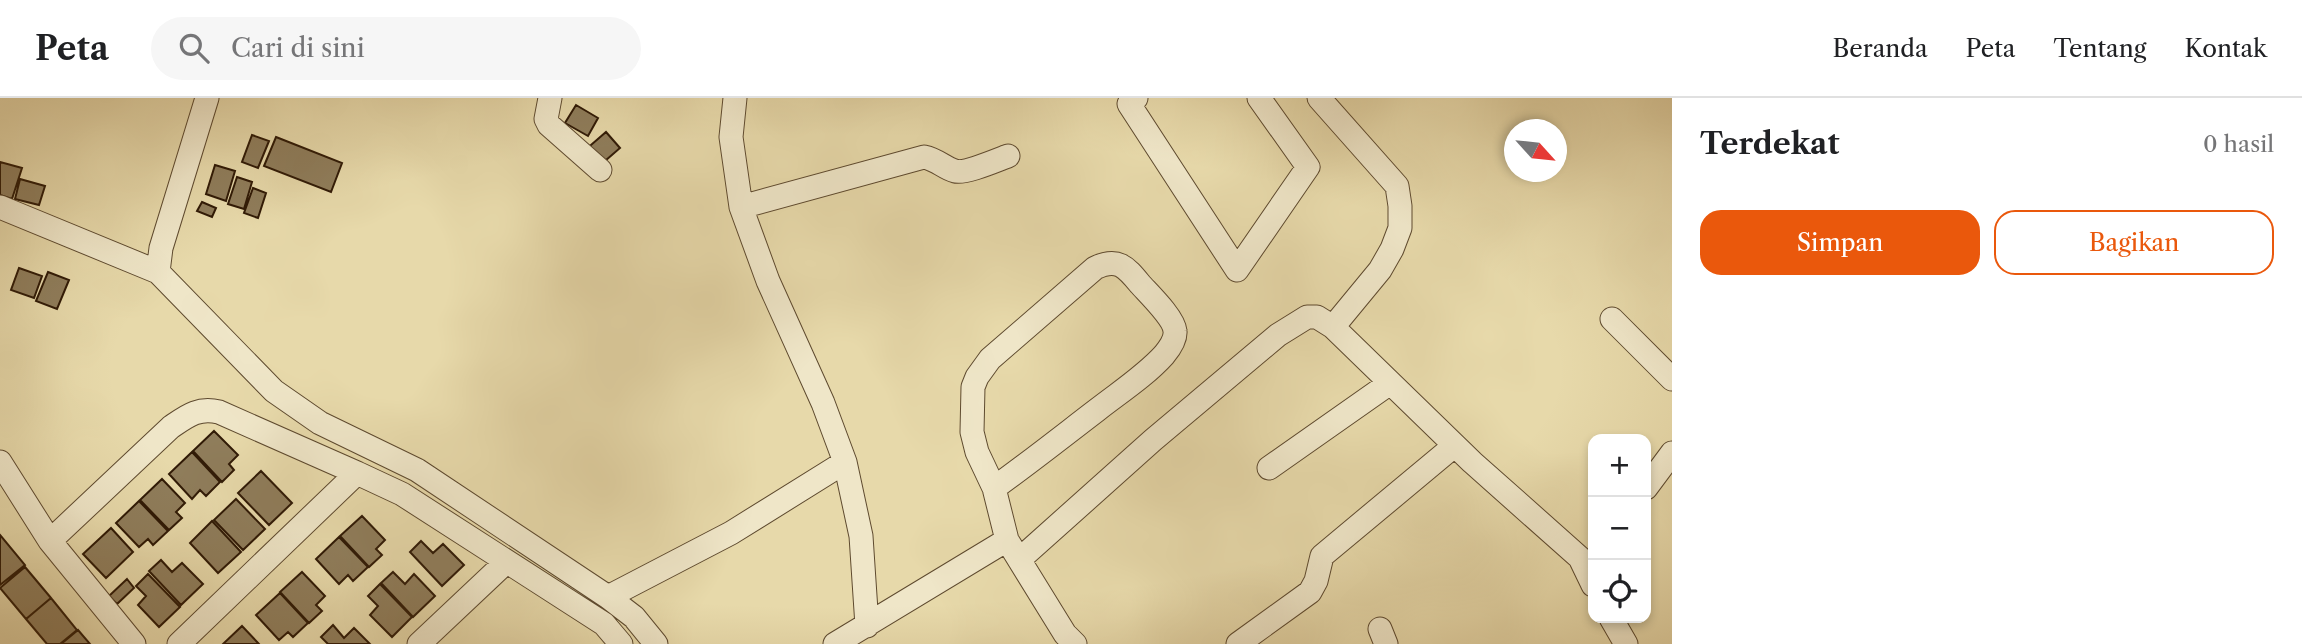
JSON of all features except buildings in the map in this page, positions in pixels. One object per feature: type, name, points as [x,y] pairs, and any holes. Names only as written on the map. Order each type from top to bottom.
[{"type":"street","points":[[158,272],[162,248],[207,98]]},
{"type":"street","points":[[550,98],[547,119],[549,125],[600,170]]},
{"type":"street","points":[[735,98],[731,137],[741,206],[768,281],[823,403],[845,462],[861,536],[867,626]]},
{"type":"street","points":[[1136,98],[1129,104],[1237,270],[1308,167],[1259,98]]},
{"type":"street","points":[[1319,98],[1397,186],[1400,206],[1400,228],[1392,249],[1380,270],[1333,327]]},
{"type":"street","points":[[741,206],[924,158],[933,159],[955,171],[964,171],[1008,156]]},
{"type":"street","points":[[0,206],[158,272],[274,391],[295,407],[320,423],[417,470],[608,597],[634,617],[656,644]]},
{"type":"street","points":[[994,488],[1141,376],[1171,345],[1175,334],[1173,325],[1127,269],[1113,263],[1095,268],[990,359],[973,387],[972,432],[977,452],[994,488],[1014,549],[1065,634],[1074,644]]},
{"type":"street","points":[[835,644],[1014,549],[1153,440],[1278,335],[1307,317],[1317,317],[1333,327],[1454,446],[1587,553]]},
{"type":"street","points":[[1612,319],[1672,379]]},
{"type":"street","points":[[1269,468],[1390,383]]},
{"type":"street","points":[[50,541],[171,428],[200,410],[219,412],[402,494],[604,624],[621,644]]},
{"type":"street","points":[[1238,644],[1310,592],[1322,556],[1454,446]]},
{"type":"street","points":[[1651,481],[1672,453]]},
{"type":"street","points":[[0,462],[50,541],[134,644]]},
{"type":"street","points":[[608,597],[731,533],[845,462]]},
{"type":"street","points":[[179,644],[357,473]]},
{"type":"street","points":[[419,644],[506,562]]},
{"type":"street","points":[[1614,623],[1626,644]]}]
